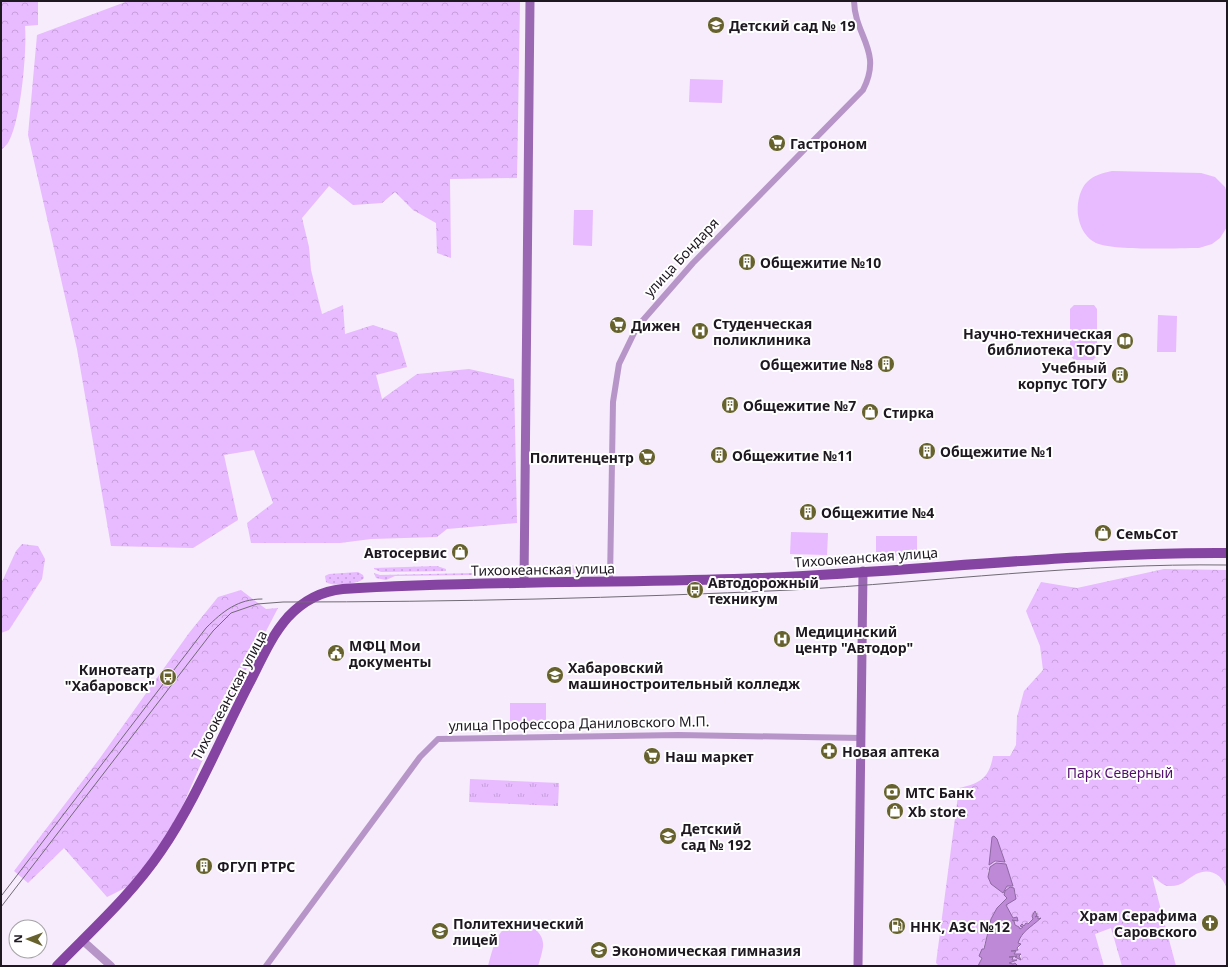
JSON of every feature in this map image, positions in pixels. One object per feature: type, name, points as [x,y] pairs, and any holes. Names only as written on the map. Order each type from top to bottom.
[{"type":"main road","points":[[524,583],[530,1]]},
{"type":"main road","name":"Тихоокеанская улица","points":[[57,966],[129,891],[160,852],[183,816],[270,645],[288,617],[299,607],[324,593],[343,589],[524,583],[735,579],[1153,553],[1227,553]]},
{"type":"main road","points":[[858,966],[863,571]]},
{"type":"street","name":"улица Бондаря","points":[[610,581],[613,402],[619,364],[637,327],[693,263],[863,90],[870,77],[870,53],[858,22],[854,1]]},
{"type":"street","name":"улица Профессора Даниловского М.П.","points":[[266,966],[420,757],[438,739],[678,735],[862,738]]},
{"type":"street","points":[[82,940],[111,966]]},
{"type":"green space","points":[[1,1],[38,1],[38,25],[25,26],[24,68],[20,102],[13,131],[6,146],[1,150]]},
{"type":"green space","points":[[128,1],[520,1],[517,178],[450,179],[451,258],[437,253],[436,223],[413,210],[395,192],[382,203],[353,205],[329,186],[302,218],[309,247],[311,270],[322,314],[343,305],[345,334],[373,325],[397,333],[407,367],[376,375],[382,399],[417,374],[469,369],[514,379],[517,523],[447,529],[437,537],[371,539],[340,543],[251,543],[247,523],[273,503],[254,450],[224,455],[238,520],[193,548],[111,546],[77,349],[28,135],[37,35]]},
{"type":"green space","points":[[690,79],[723,80],[722,103],[689,102]]},
{"type":"green space","points":[[1112,171],[1201,173],[1215,177],[1225,187],[1227,193],[1227,227],[1220,238],[1212,244],[1199,248],[1131,248],[1105,246],[1096,243],[1086,235],[1080,224],[1078,217],[1079,198],[1087,182],[1095,176]]},
{"type":"green space","points":[[574,210],[593,210],[592,246],[573,245]]},
{"type":"green space","points":[[1074,305],[1094,305],[1097,309],[1097,356],[1093,360],[1074,360],[1070,355],[1070,309]]},
{"type":"green space","points":[[1158,315],[1177,316],[1176,352],[1157,352]]},
{"type":"green space","points":[[791,532],[828,533],[827,555],[790,554]]},
{"type":"green space","points":[[876,536],[917,536],[917,556],[876,555]]},
{"type":"green space","points":[[22,544],[38,546],[45,559],[42,579],[9,630],[1,633],[1,584],[16,551]]},
{"type":"green space","points":[[609,565],[608,572],[601,576],[578,573],[546,574],[532,570],[538,566]]},
{"type":"green space","points":[[437,566],[446,569],[446,571],[381,572],[374,569],[374,568]]},
{"type":"green space","name":"Парк Северный","points":[[1164,569],[1227,570],[1227,889],[1219,876],[1206,871],[1196,874],[1180,884],[1173,886],[1168,886],[1152,876],[1176,966],[1122,966],[1111,928],[1095,934],[1104,966],[1018,966],[1015,963],[1009,963],[1016,960],[1012,961],[1008,957],[1015,955],[1020,960],[1021,954],[1014,954],[1011,951],[1014,950],[1014,948],[1017,951],[1021,944],[1017,943],[1021,936],[1040,920],[1037,917],[1034,917],[1037,912],[1034,912],[1032,916],[1033,919],[1024,926],[1021,925],[1023,927],[1020,929],[1013,923],[1014,921],[1012,920],[1017,921],[1017,918],[1013,918],[1005,905],[1016,894],[1014,888],[1010,887],[1008,898],[991,919],[979,965],[939,966],[936,963],[959,788],[973,784],[983,778],[989,770],[993,756],[1010,756],[1016,745],[1017,717],[1024,691],[1043,670],[1040,646],[1026,611],[1041,582],[1077,588]],"holes":[[[997,839],[1004,861],[990,863]],[[988,870],[1010,885],[1004,888],[1003,893],[989,881]]]},
{"type":"green space","points":[[358,572],[363,575],[364,578],[357,582],[340,585],[329,584],[326,582],[325,576],[329,574]]},
{"type":"green space","points":[[374,573],[380,575],[476,573],[475,575],[395,576],[386,580],[376,578]]},
{"type":"green space","points":[[241,590],[266,609],[278,608],[219,722],[183,805],[165,839],[145,867],[127,887],[107,897],[64,848],[28,883],[14,871],[100,758],[189,633],[218,597]]},
{"type":"green space","points":[[510,703],[546,703],[546,724],[510,724]]},
{"type":"green space","points":[[470,779],[559,783],[558,806],[469,802]]},
{"type":"green space","points":[[514,922],[519,922],[534,928],[541,936],[543,947],[538,966],[488,966],[499,935],[508,925]]},
{"type":"shaded area","points":[[994,836],[997,839],[1005,862],[995,861],[989,865],[992,837]]},
{"type":"shaded area","points":[[996,863],[1006,864],[1013,886],[1007,886],[1003,893],[991,884],[988,877],[990,867]]},
{"type":"shaded area","points":[[1010,887],[1014,888],[1016,899],[1006,905],[1013,918],[1017,917],[1018,921],[1012,920],[1014,921],[1015,925],[1020,929],[1023,927],[1020,926],[1022,924],[1024,926],[1026,923],[1028,924],[1033,919],[1032,916],[1035,911],[1037,915],[1035,917],[1038,916],[1038,919],[1041,918],[1022,935],[1018,943],[1021,944],[1017,948],[1018,950],[1011,951],[1016,951],[1014,954],[1021,954],[1019,956],[1021,960],[1015,957],[1017,956],[1009,957],[1013,957],[1012,960],[1017,960],[1009,963],[1015,963],[1018,966],[978,966],[982,958],[979,956],[982,949],[984,949],[991,919],[997,908],[1007,898],[1004,895],[1005,891]]},
{"type":"tram line","points":[[1,907],[213,631],[231,613],[257,604],[283,602],[537,599],[728,593],[845,587],[1063,570],[1172,565],[1227,565]]},
{"type":"tram line","points":[[2,895],[206,628],[231,607],[246,601],[262,599]]},
{"type":"place","name":"Детский сад № 19","points":[[716,25]]},
{"type":"place","name":"Гастроном","points":[[777,143]]},
{"type":"place","name":"Общежитие №10","points":[[747,262]]},
{"type":"place","name":"Дижен","points":[[618,325]]},
{"type":"place","name":"Студенческая поликлиника","points":[[700,331]]},
{"type":"place","name":"Научно-техническая библиотека ТОГУ","points":[[1125,341]]},
{"type":"place","name":"Общежитие №8","points":[[886,364]]},
{"type":"place","name":"Учебный корпус ТОГУ","points":[[1120,375]]},
{"type":"place","name":"Общежитие №7","points":[[730,405]]},
{"type":"place","name":"Стирка","points":[[870,412]]},
{"type":"place","name":"Общежитие №1","points":[[927,451]]},
{"type":"place","name":"Общежитие №11","points":[[719,455]]},
{"type":"place","name":"Политенцентр","points":[[647,457]]},
{"type":"place","name":"Общежитие №4","points":[[808,512]]},
{"type":"place","name":"СемьСот","points":[[1103,533]]},
{"type":"place","name":"Автосервис","points":[[460,552]]},
{"type":"place","name":"Автодорожный техникум","points":[[695,590]]},
{"type":"place","name":"Медицинский центр \"Автодор\"","points":[[782,639]]},
{"type":"place","name":"МФЦ Мои документы","points":[[336,653]]},
{"type":"place","name":"Хабаровский машиностроительный колледж","points":[[555,675]]},
{"type":"place","name":"Кинотеатр \"Хабаровск\"","points":[[168,677]]},
{"type":"place","name":"Новая аптека","points":[[829,751]]},
{"type":"place","name":"Наш маркет","points":[[652,756]]},
{"type":"place","name":"МТС Банк","points":[[892,792]]},
{"type":"place","name":"Xb store","points":[[895,811]]},
{"type":"place","name":"Детский сад № 192","points":[[668,836]]},
{"type":"place","name":"ФГУП РТРС","points":[[204,866]]},
{"type":"place","name":"Храм Серафима Саровского","points":[[1210,923]]},
{"type":"place","name":"ННК, АЗС №12","points":[[897,926]]},
{"type":"place","name":"Политехнический лицей","points":[[440,931]]},
{"type":"place","name":"Экономическая гимназия","points":[[599,950]]}]
